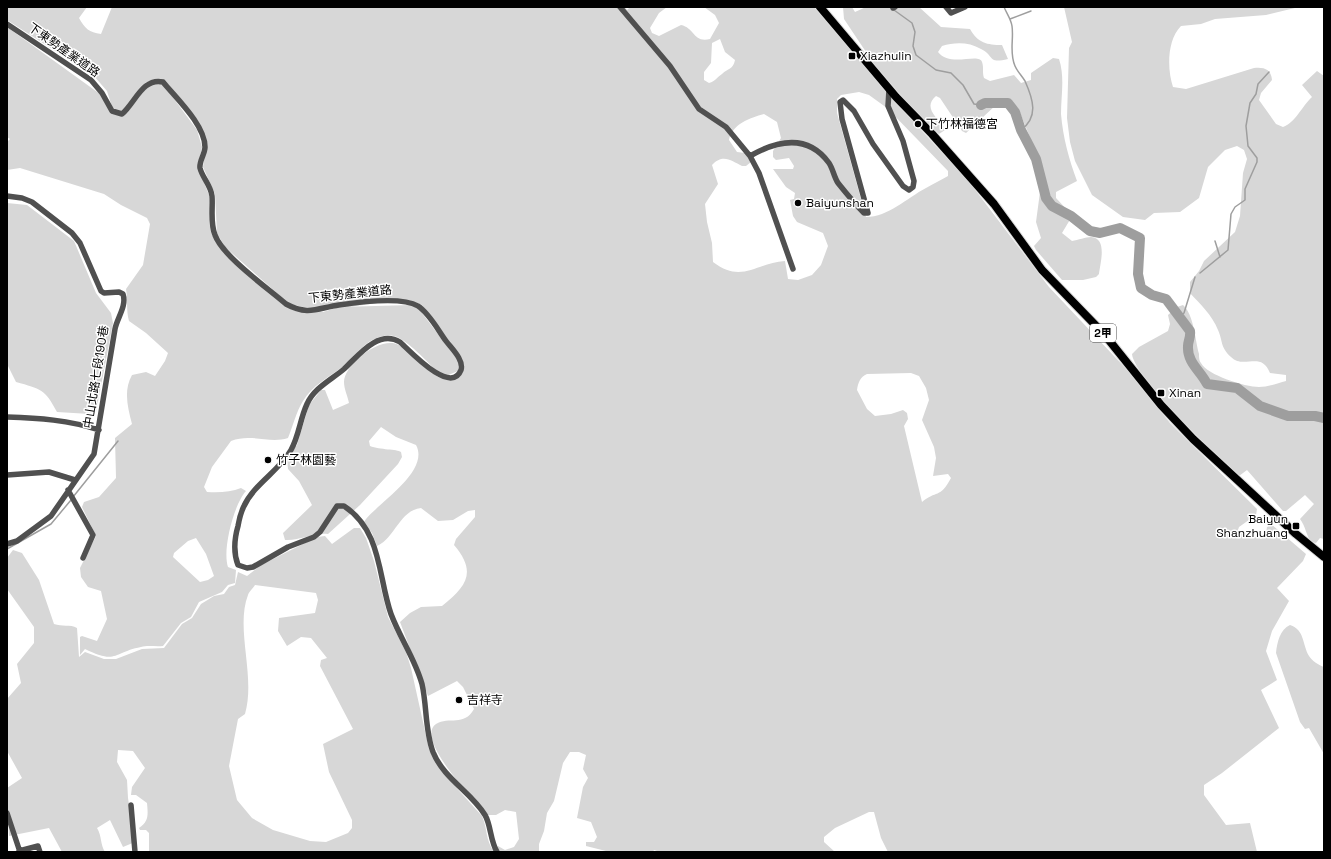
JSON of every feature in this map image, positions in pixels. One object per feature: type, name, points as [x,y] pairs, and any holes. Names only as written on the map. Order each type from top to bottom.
[{"type":"main road","name":"2甲","points":[[820,7],[889,90],[932,134],[994,204],[1042,270],[1104,334],[1161,405],[1193,439],[1296,534],[1324,557]]},
{"type":"street","points":[[620,7],[670,66],[699,109],[726,127],[750,156],[759,173],[793,269]]},
{"type":"street","points":[[946,7],[951,13],[965,7]]},
{"type":"street","name":"下東勢產業道路","points":[[7,24],[91,80],[102,93],[112,112],[122,114],[131,107],[147,84],[156,80],[163,82],[191,115],[199,129],[205,147],[200,167],[212,194],[212,216],[215,235],[223,248],[232,257],[286,304],[296,310],[307,311],[323,310],[338,305],[397,300],[411,303],[419,307],[426,314],[458,357],[461,365],[459,373],[453,377],[445,378],[437,375],[396,340],[383,340],[367,347],[312,395],[307,404],[292,450],[283,462],[252,493],[244,506],[234,544],[234,551],[238,565],[247,568],[253,567],[288,547],[314,537],[320,532],[337,506],[341,505],[348,508],[356,516],[370,536],[379,557],[392,616],[412,656],[422,683],[426,718],[431,746],[435,757],[449,776],[485,815],[492,842],[498,852]]},
{"type":"street","points":[[750,156],[776,144],[788,142],[803,143],[824,158],[830,165],[838,183],[864,213],[868,213],[842,119],[840,102],[843,100],[849,105],[873,144],[903,186],[909,190],[913,187],[914,181],[903,141],[888,106],[889,90]]},
{"type":"street","name":"中山北路七段190巷","points":[[7,196],[22,198],[32,202],[72,233],[87,258],[101,291],[104,293],[119,292],[123,294],[124,297],[122,309],[115,329],[102,399],[99,430],[94,454],[51,516],[17,541],[7,544]]},
{"type":"street","points":[[7,417],[38,418],[80,424],[99,430]]},
{"type":"street","points":[[7,475],[49,472],[75,480]]},
{"type":"street","points":[[68,490],[93,535],[83,558]]},
{"type":"street","points":[[131,804],[135,852]]},
{"type":"street","points":[[7,813],[20,852],[38,846],[40,852]]},
{"type":"shaded area","points":[[7,7],[87,7],[79,18],[83,25],[88,29],[101,34],[112,7],[625,7],[627,10],[630,7],[667,7],[659,13],[650,28],[652,33],[659,36],[681,25],[689,29],[700,39],[704,40],[710,39],[719,23],[715,15],[704,7],[814,7],[899,106],[970,183],[1049,287],[1130,373],[1170,423],[1257,509],[1256,515],[1239,527],[1238,530],[1261,539],[1266,534],[1267,527],[1271,524],[1306,554],[1303,561],[1277,588],[1289,601],[1272,631],[1266,651],[1277,680],[1261,690],[1279,728],[1222,773],[1204,785],[1204,795],[1226,825],[1250,823],[1257,852],[888,852],[881,838],[874,812],[869,812],[835,828],[824,837],[824,842],[835,852],[660,852],[654,850],[653,852],[610,852],[586,846],[586,842],[594,842],[597,837],[591,822],[577,818],[583,787],[588,778],[583,769],[586,755],[579,752],[570,752],[563,763],[554,801],[547,813],[544,831],[539,844],[539,852],[499,852],[496,848],[498,846],[505,850],[514,847],[519,839],[516,812],[505,810],[496,815],[487,815],[450,771],[433,743],[431,732],[436,724],[446,721],[461,720],[466,718],[474,709],[463,687],[457,681],[428,696],[400,622],[410,613],[421,607],[442,606],[458,592],[463,585],[467,571],[461,555],[454,545],[456,539],[475,517],[475,510],[468,511],[453,520],[438,521],[421,508],[414,510],[403,519],[389,537],[377,546],[372,533],[364,522],[402,485],[416,465],[418,455],[416,445],[396,437],[381,427],[369,441],[370,446],[401,452],[402,457],[398,464],[360,505],[328,534],[317,534],[285,540],[283,533],[312,505],[299,481],[288,469],[287,460],[297,445],[309,405],[321,390],[325,390],[333,410],[349,403],[344,382],[350,367],[365,353],[383,344],[391,343],[403,347],[438,377],[449,380],[463,365],[422,305],[412,301],[401,300],[358,306],[327,308],[298,306],[287,302],[225,247],[217,233],[215,194],[203,167],[206,147],[201,128],[166,81],[155,79],[145,83],[130,106],[122,112],[113,110],[107,91],[94,76],[7,20]],"holes":[[[720,39],[725,52],[735,60],[732,67],[709,83],[704,80],[704,72],[711,63],[712,43]],[[859,92],[869,95],[887,108],[948,171],[948,176],[890,210],[882,214],[866,217],[837,113],[837,99],[841,95]],[[764,114],[777,122],[781,138],[773,151],[773,157],[776,160],[789,158],[794,166],[793,169],[773,169],[786,187],[795,193],[794,199],[790,200],[793,216],[797,222],[823,233],[828,246],[821,265],[812,275],[798,280],[788,279],[785,261],[741,272],[723,268],[713,262],[712,243],[707,222],[705,204],[718,184],[712,165],[720,159],[731,160],[742,166],[746,166],[751,162],[745,153],[737,152],[729,140],[734,130],[742,122]],[[911,373],[919,376],[926,388],[929,400],[922,420],[934,447],[936,458],[933,476],[948,474],[951,478],[941,492],[927,498],[922,502],[904,426],[908,419],[907,413],[903,410],[891,414],[875,416],[867,409],[857,390],[860,380],[867,374]]]},
{"type":"shaded area","points":[[843,7],[852,7],[855,12],[866,7],[919,7],[941,27],[970,29],[976,37],[987,44],[1002,45],[1008,59],[997,61],[981,49],[962,43],[942,46],[938,52],[943,57],[956,60],[980,59],[983,64],[984,78],[990,81],[1014,75],[1021,83],[1031,80],[1031,73],[1053,58],[1059,59],[1062,73],[1061,114],[1063,132],[1071,165],[1077,181],[1056,192],[1056,198],[1070,213],[1071,218],[1062,233],[1072,241],[1091,237],[1096,238],[1100,242],[1102,252],[1099,274],[1096,277],[1083,280],[1062,280],[1034,246],[1041,238],[1036,222],[1040,192],[1036,152],[1018,108],[1006,99],[997,104],[966,133],[962,131],[940,98],[936,96],[932,100],[931,104],[932,112],[945,130],[939,134],[916,113],[874,64],[844,19]]},
{"type":"shaded area","points":[[1064,7],[1299,7],[1266,15],[1215,19],[1201,24],[1181,26],[1173,39],[1169,63],[1173,87],[1186,89],[1254,68],[1261,68],[1269,71],[1272,80],[1261,93],[1259,100],[1276,124],[1283,127],[1288,125],[1295,118],[1312,97],[1302,85],[1317,71],[1324,76],[1324,539],[1320,538],[1316,543],[1311,542],[1300,519],[1314,504],[1305,495],[1286,511],[1283,511],[1247,470],[1239,476],[1178,417],[1161,398],[1136,365],[1132,354],[1139,347],[1168,331],[1170,324],[1168,315],[1177,307],[1183,305],[1187,309],[1192,321],[1199,360],[1211,372],[1236,383],[1259,387],[1286,381],[1286,375],[1270,373],[1266,366],[1262,363],[1257,361],[1241,362],[1231,357],[1223,347],[1218,330],[1212,319],[1206,310],[1190,293],[1190,282],[1199,271],[1204,261],[1235,232],[1240,216],[1243,173],[1247,159],[1244,150],[1237,146],[1225,150],[1208,167],[1199,198],[1180,212],[1154,213],[1145,220],[1123,217],[1092,195],[1075,161],[1070,142],[1067,118],[1069,48],[1072,42]]},
{"type":"shaded area","points":[[7,27],[100,94],[111,113],[123,116],[128,112],[142,93],[151,85],[156,82],[163,84],[197,130],[202,147],[198,168],[209,195],[212,235],[285,305],[295,311],[323,312],[339,307],[411,305],[419,309],[459,362],[458,371],[446,376],[439,373],[411,346],[399,338],[394,336],[378,337],[364,346],[341,368],[311,391],[296,414],[288,438],[274,440],[246,438],[231,441],[212,467],[204,487],[207,492],[225,492],[241,488],[246,491],[233,516],[228,539],[228,567],[236,570],[235,583],[228,585],[222,592],[199,602],[191,617],[181,623],[163,646],[144,646],[110,657],[95,654],[85,649],[80,655],[80,637],[82,636],[97,641],[107,619],[101,591],[88,587],[81,577],[80,568],[96,536],[82,507],[84,502],[99,497],[116,478],[115,438],[132,424],[127,393],[129,381],[132,375],[146,372],[155,376],[165,361],[168,353],[146,333],[129,321],[128,317],[126,289],[143,265],[150,224],[147,218],[121,205],[104,194],[20,168],[7,170],[7,142],[10,139],[7,137]],"holes":[[[196,538],[206,554],[214,576],[208,580],[200,582],[173,557],[174,553],[188,541]]]},
{"type":"shaded area","points":[[7,203],[27,205],[74,241],[96,293],[111,313],[113,323],[96,412],[90,414],[57,412],[49,399],[41,391],[31,386],[16,382],[7,364]]},
{"type":"shaded area","points":[[354,528],[360,528],[366,538],[374,561],[388,617],[406,652],[411,668],[429,749],[433,758],[453,784],[482,816],[489,843],[494,852],[149,852],[149,833],[146,830],[140,830],[139,828],[145,823],[147,817],[147,803],[136,795],[131,795],[132,787],[145,768],[133,751],[118,750],[117,762],[127,780],[128,798],[135,842],[123,847],[110,820],[97,828],[105,852],[62,852],[49,828],[9,836],[7,788],[22,778],[7,751],[7,699],[21,683],[17,664],[34,643],[34,627],[7,589],[7,558],[13,550],[22,553],[39,580],[54,624],[77,628],[79,657],[85,652],[104,659],[116,659],[142,649],[164,648],[182,624],[192,618],[201,604],[214,596],[224,594],[229,587],[235,585],[238,572],[247,576],[261,565],[317,537],[325,536],[332,544]],"holes":[[[255,585],[316,593],[318,600],[315,613],[279,618],[278,631],[287,646],[301,637],[311,638],[327,658],[321,660],[320,666],[353,729],[323,744],[329,772],[352,820],[352,828],[348,833],[326,842],[310,841],[273,830],[252,818],[237,800],[229,766],[238,719],[245,714],[248,699],[244,623],[245,608],[249,594]]]},
{"type":"shaded area","points":[[1290,625],[1295,627],[1301,634],[1310,658],[1324,667],[1324,754],[1309,728],[1305,729],[1300,722],[1276,653],[1281,633]]},
{"type":"waterway","points":[[1004,7],[1012,26],[1013,61],[1017,70],[1025,81],[1033,107],[1032,114],[1027,125],[1021,130]]},
{"type":"waterway","points":[[894,10],[912,23],[915,32],[913,46],[916,55],[936,70],[951,73],[963,85],[974,104],[981,105]]},
{"type":"waterway","points":[[1010,19],[1031,11]]},
{"type":"waterway","points":[[1200,273],[1228,250],[1231,214],[1235,207],[1245,200],[1245,189],[1257,162],[1257,158],[1248,146],[1246,126],[1250,103],[1256,94],[1258,84],[1269,72]]},
{"type":"waterway","points":[[981,105],[985,103],[1008,103],[1015,112],[1021,130],[1036,159],[1046,198],[1052,206],[1071,216],[1090,231],[1100,233],[1120,228],[1140,238],[1138,274],[1141,288],[1152,295],[1166,299],[1190,331],[1188,352],[1192,362],[1207,384],[1237,388],[1260,406],[1288,416],[1315,416],[1324,418]]},
{"type":"waterway","points":[[1215,241],[1220,257]]},
{"type":"waterway","points":[[1179,317],[1184,313],[1195,277]]},
{"type":"waterway","points":[[73,497],[118,441]]},
{"type":"waterway","points":[[7,549],[51,524],[71,500]]},
{"type":"place","name":"Xiazhulin","points":[[852,56]]},
{"type":"place","name":"下竹林福德宮","points":[[918,124]]},
{"type":"place","name":"Baiyunshan","points":[[798,203]]},
{"type":"place","name":"Xinan","points":[[1161,393]]},
{"type":"place","name":"竹子林園藝","points":[[268,460]]},
{"type":"place","name":"Baiyun Shanzhuang","points":[[1296,526]]},
{"type":"place","name":"吉祥寺","points":[[459,700]]}]
